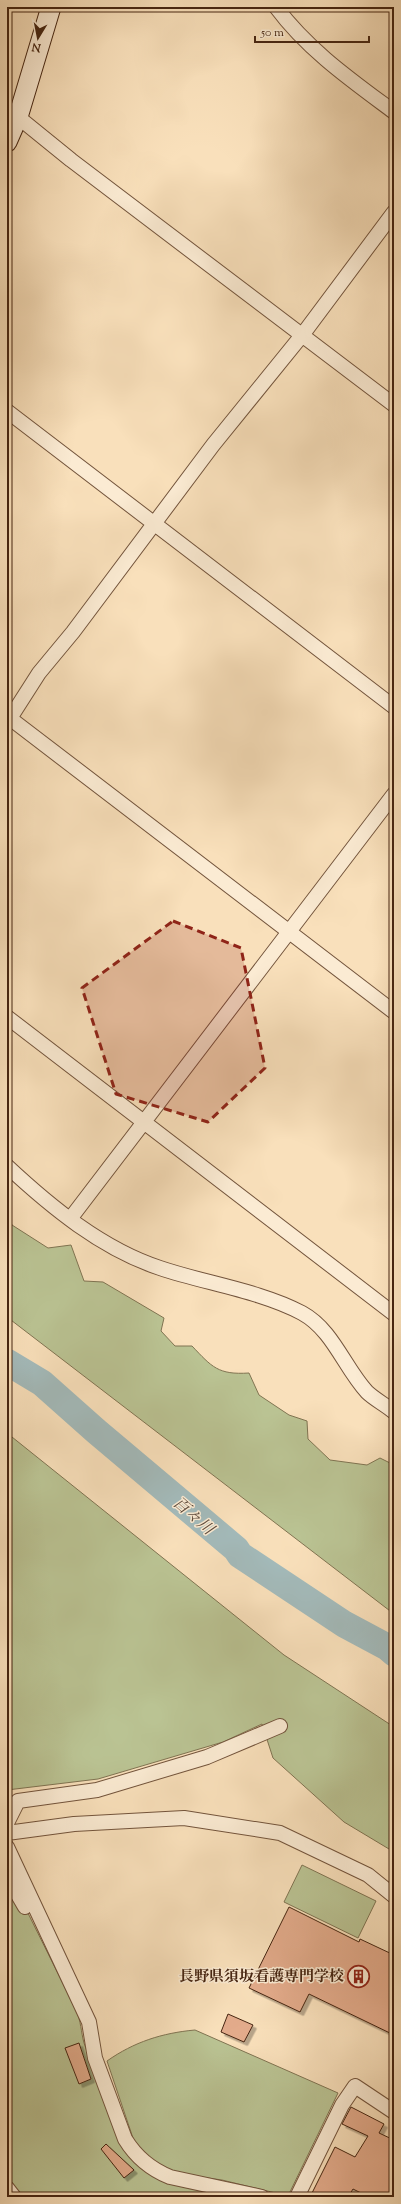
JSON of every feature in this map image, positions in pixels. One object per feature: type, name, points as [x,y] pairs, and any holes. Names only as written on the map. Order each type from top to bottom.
[{"type":"street","points":[[7,142],[18,117],[51,7]]},
{"type":"street","points":[[276,7],[289,25],[332,66],[394,112]]},
{"type":"street","points":[[18,117],[71,160],[394,405]]},
{"type":"street","points":[[394,212],[302,334],[245,404],[154,522],[73,632],[39,673],[8,719],[288,930],[394,1012]]},
{"type":"street","points":[[7,411],[394,707]]},
{"type":"street","points":[[70,1219],[288,930],[394,794]]},
{"type":"street","points":[[7,1017],[394,1314]]},
{"type":"street","points":[[7,1166],[32,1189],[70,1219],[110,1245],[159,1268],[260,1297],[303,1313],[329,1336],[367,1392],[394,1412]]},
{"type":"street","points":[[7,1823],[18,1801],[97,1790],[206,1757],[280,1726]]},
{"type":"street","points":[[7,1833],[74,1824],[184,1818],[280,1833],[368,1874],[394,1896]]},
{"type":"street","points":[[7,1848],[89,2022],[95,2058],[125,2139],[132,2151],[158,2172],[170,2177],[262,2197]]},
{"type":"street","points":[[7,1876],[18,1893],[82,2023],[84,2042],[91,2059]]},
{"type":"street","points":[[297,2197],[342,2105],[355,2086],[394,2112]]},
{"type":"street","points":[[7,2188],[14,2197]]},
{"type":"highlighted area","points":[[173,921],[241,948],[265,1068],[208,1122],[116,1094],[82,988]]},
{"type":"green space","points":[[7,1215],[12,1225],[48,1248],[71,1245],[84,1281],[103,1282],[164,1318],[161,1331],[175,1346],[192,1346],[211,1364],[223,1371],[230,1373],[249,1373],[259,1395],[289,1415],[307,1421],[308,1439],[330,1460],[367,1465],[380,1458],[394,1465],[394,1614],[7,1317]]},
{"type":"green space","points":[[7,1433],[284,1655],[394,1727],[394,1852],[344,1822],[273,1758],[262,1724],[223,1742],[98,1779],[7,1790]]},
{"type":"green space","points":[[302,1865],[376,1901],[358,1938],[284,1902]]},
{"type":"green space","points":[[7,1876],[18,1893],[78,2014],[84,2043],[102,2088],[138,2161],[243,2197],[7,2197]]},
{"type":"green space","points":[[195,2030],[338,2093],[288,2196],[222,2180],[180,2174],[161,2168],[147,2157],[135,2144],[107,2061],[117,2054],[138,2044],[160,2036]]},
{"type":"building","points":[[289,1907],[359,1942],[360,1939],[394,1955],[394,2035],[309,1994],[300,2012],[249,1988]]},
{"type":"building","points":[[228,2014],[253,2025],[244,2042],[221,2032]]},
{"type":"building","points":[[79,2043],[91,2079],[79,2084],[65,2048]]},
{"type":"building","points":[[351,2107],[384,2124],[379,2133],[394,2140],[394,2197],[369,2197],[353,2189],[348,2197],[310,2197],[335,2147],[355,2157],[368,2136],[342,2124]]},
{"type":"building","points":[[106,2144],[134,2170],[124,2178],[101,2149]]},
{"type":"waterway","name":"百々川","points":[[7,1362],[42,1383],[96,1431],[236,1549],[240,1555],[344,1624],[387,1647],[394,1653]]},
{"type":"place","name":"長野県須坂看護専門学校","points":[[359,1976]]}]
